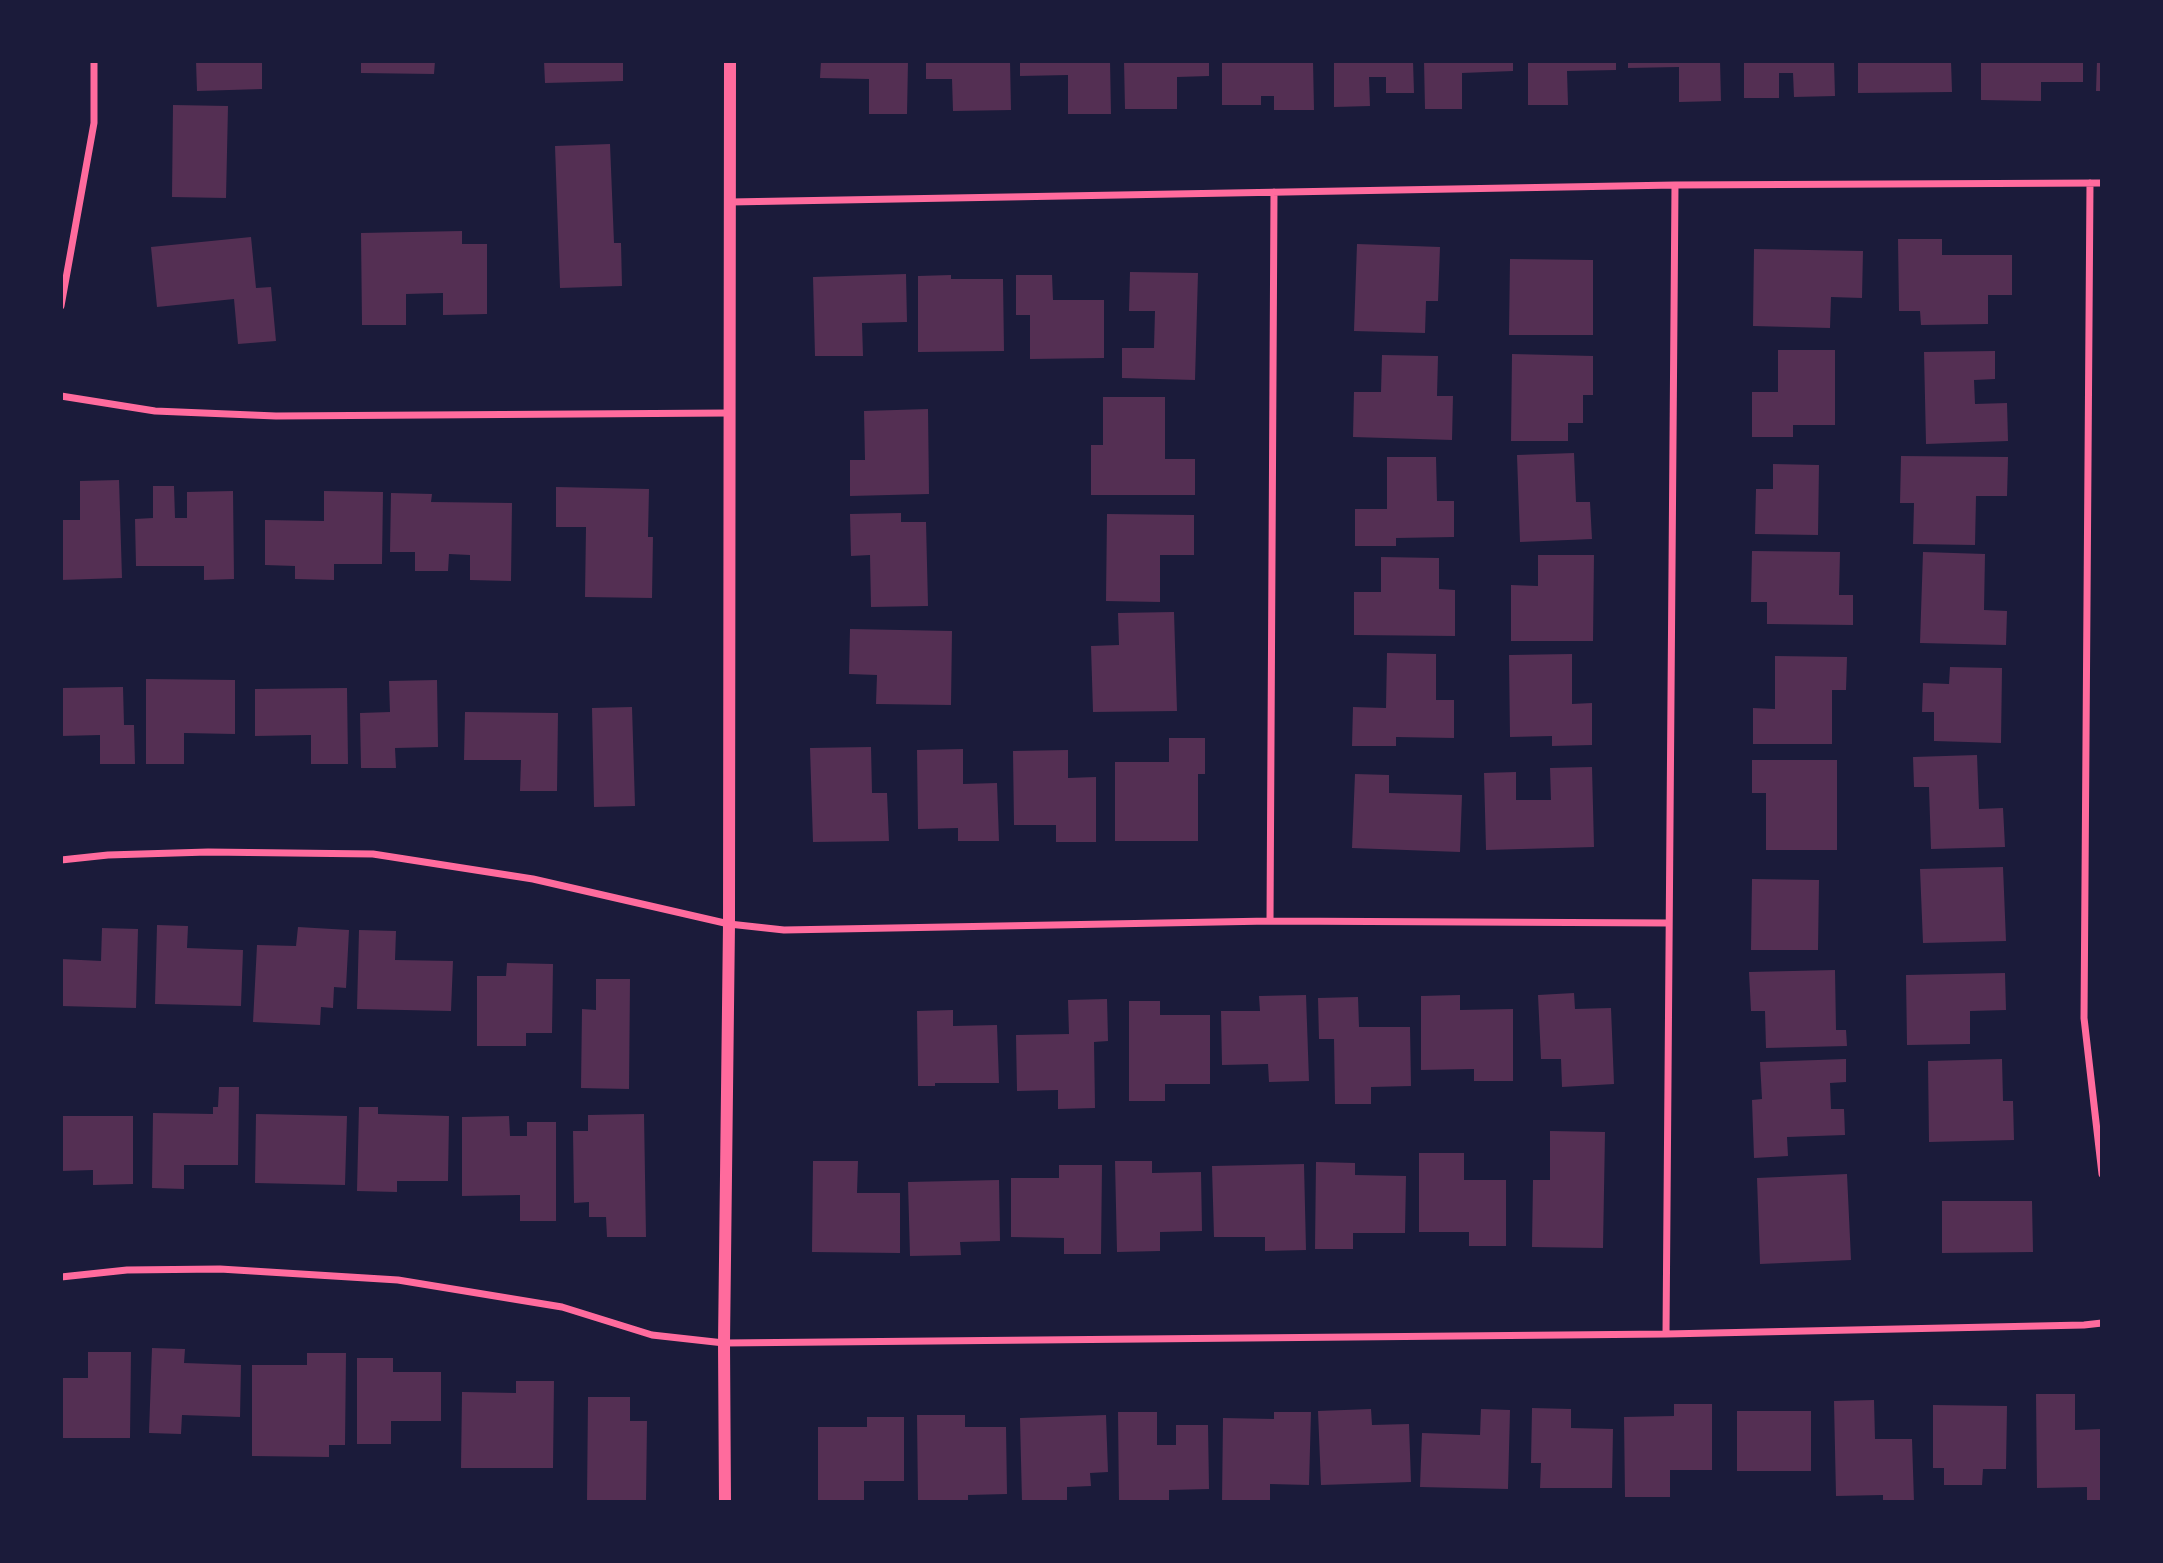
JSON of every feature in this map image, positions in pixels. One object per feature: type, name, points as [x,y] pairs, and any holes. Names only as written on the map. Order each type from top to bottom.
[{"type":"street","points":[[61,306],[94,123],[94,61]]},
{"type":"street","points":[[725,1502],[730,61]]},
{"type":"street","points":[[2090,183],[2084,1018],[2102,1174]]},
{"type":"street","points":[[730,202],[1675,185],[2102,183]]},
{"type":"street","points":[[1667,1334],[1675,185]]},
{"type":"street","points":[[1269,921],[1274,192]]},
{"type":"street","points":[[61,396],[155,411],[276,416],[729,413]]},
{"type":"street","points":[[61,860],[108,855],[208,852],[373,854],[533,879],[729,924],[784,930],[1269,921],[1669,923]]},
{"type":"street","points":[[61,1277],[127,1270],[220,1269],[398,1280],[562,1307],[652,1335],[724,1343],[1667,1334],[2102,1323]]},
{"type":"building","points":[[196,61],[262,61],[262,89],[197,91]]},
{"type":"building","points":[[361,61],[435,61],[434,74],[361,73]]},
{"type":"building","points":[[544,61],[623,61],[623,81],[545,83]]},
{"type":"building","points":[[821,61],[908,61],[907,114],[869,114],[869,79],[820,78]]},
{"type":"building","points":[[926,61],[1010,61],[1011,110],[953,111],[952,79],[926,79]]},
{"type":"building","points":[[1020,61],[1110,61],[1111,114],[1068,114],[1068,75],[1020,76]]},
{"type":"building","points":[[1124,61],[1209,61],[1209,76],[1177,77],[1177,109],[1125,109]]},
{"type":"building","points":[[1222,61],[1313,61],[1314,110],[1274,110],[1274,96],[1261,96],[1261,105],[1222,105]]},
{"type":"building","points":[[1334,61],[1413,61],[1414,93],[1386,93],[1386,77],[1369,77],[1370,106],[1334,107]]},
{"type":"building","points":[[1424,61],[1513,61],[1513,71],[1462,73],[1462,109],[1425,109]]},
{"type":"building","points":[[1528,61],[1616,61],[1616,70],[1567,71],[1568,105],[1528,105]]},
{"type":"building","points":[[1628,61],[1720,61],[1721,101],[1679,102],[1679,67],[1628,68]]},
{"type":"building","points":[[1744,61],[1834,61],[1835,96],[1794,97],[1793,73],[1779,73],[1779,98],[1744,98]]},
{"type":"building","points":[[1858,61],[1951,61],[1952,92],[1858,93]]},
{"type":"building","points":[[1981,61],[2083,61],[2083,82],[2041,82],[2041,101],[1981,100]]},
{"type":"building","points":[[2097,61],[2102,61],[2102,91],[2096,91]]},
{"type":"building","points":[[173,105],[228,106],[226,198],[172,197]]},
{"type":"building","points":[[610,144],[614,243],[621,243],[622,286],[560,288],[555,146]]},
{"type":"building","points":[[462,231],[462,244],[487,244],[487,314],[443,315],[443,293],[406,294],[406,325],[362,325],[361,233]]},
{"type":"building","points":[[251,237],[256,288],[271,287],[276,341],[238,344],[234,299],[157,307],[151,247]]},
{"type":"building","points":[[1898,239],[1942,239],[1942,255],[2012,255],[2012,295],[1988,295],[1988,324],[1921,325],[1920,311],[1899,311]]},
{"type":"building","points":[[1357,244],[1440,247],[1438,301],[1426,301],[1425,333],[1354,331]]},
{"type":"building","points":[[1754,249],[1863,251],[1862,298],[1831,297],[1830,328],[1753,326]]},
{"type":"building","points":[[1510,259],[1593,260],[1593,335],[1509,335]]},
{"type":"building","points":[[1130,272],[1198,273],[1195,380],[1122,378],[1122,348],[1154,348],[1155,311],[1129,311]]},
{"type":"building","points":[[906,274],[907,322],[862,323],[863,356],[815,356],[813,277]]},
{"type":"building","points":[[951,275],[951,279],[1003,279],[1004,351],[918,352],[918,276]]},
{"type":"building","points":[[1016,275],[1052,275],[1053,300],[1104,300],[1104,358],[1030,359],[1030,315],[1016,315]]},
{"type":"building","points":[[1778,350],[1835,350],[1835,425],[1793,425],[1793,437],[1752,437],[1752,392],[1778,392]]},
{"type":"building","points":[[1995,351],[1995,379],[1974,380],[1975,404],[2007,403],[2008,441],[1926,444],[1924,352]]},
{"type":"building","points":[[1512,354],[1593,356],[1593,395],[1583,395],[1583,423],[1568,423],[1568,441],[1511,441]]},
{"type":"building","points":[[1382,355],[1438,356],[1437,396],[1453,396],[1452,440],[1353,437],[1354,392],[1381,392]]},
{"type":"building","points":[[1103,397],[1165,397],[1165,459],[1195,459],[1195,495],[1091,495],[1091,445],[1103,445]]},
{"type":"building","points":[[928,409],[929,494],[850,496],[850,460],[865,460],[864,411]]},
{"type":"building","points":[[1574,453],[1576,502],[1590,502],[1592,539],[1520,542],[1517,455]]},
{"type":"building","points":[[1901,456],[2008,457],[2007,496],[1976,496],[1975,545],[1913,544],[1914,503],[1900,503]]},
{"type":"building","points":[[1387,457],[1436,457],[1437,501],[1454,501],[1454,537],[1396,538],[1396,546],[1355,546],[1355,509],[1387,509]]},
{"type":"building","points":[[1773,464],[1819,465],[1818,535],[1755,534],[1756,489],[1773,489]]},
{"type":"building","points":[[119,480],[122,578],[61,580],[61,520],[80,520],[80,481]]},
{"type":"building","points":[[153,486],[174,486],[175,518],[187,518],[187,492],[233,491],[234,579],[204,580],[204,566],[136,566],[135,519],[153,518]]},
{"type":"building","points":[[556,487],[649,489],[648,537],[653,537],[652,598],[585,597],[586,527],[556,527]]},
{"type":"building","points":[[324,491],[383,492],[382,564],[334,564],[334,580],[295,579],[295,566],[265,565],[265,520],[324,521]]},
{"type":"building","points":[[391,493],[432,494],[431,502],[512,503],[511,581],[470,580],[470,555],[449,554],[448,571],[415,571],[415,552],[390,552]]},
{"type":"building","points":[[901,513],[901,522],[926,522],[928,606],[871,607],[870,555],[851,556],[850,514]]},
{"type":"building","points":[[1107,514],[1194,515],[1194,555],[1160,555],[1160,602],[1106,601]]},
{"type":"building","points":[[1752,551],[1840,552],[1839,595],[1853,595],[1853,625],[1767,624],[1767,602],[1751,602]]},
{"type":"building","points":[[1923,552],[1985,554],[1984,610],[2007,611],[2006,645],[1920,643]]},
{"type":"building","points":[[1538,555],[1594,555],[1593,641],[1511,641],[1511,585],[1538,586]]},
{"type":"building","points":[[1381,557],[1439,558],[1439,589],[1455,590],[1455,636],[1354,635],[1354,592],[1381,592]]},
{"type":"building","points":[[1174,612],[1177,711],[1093,712],[1091,646],[1119,645],[1118,613]]},
{"type":"building","points":[[850,629],[952,631],[951,705],[876,704],[877,675],[849,674]]},
{"type":"building","points":[[1387,653],[1436,654],[1436,700],[1454,700],[1454,738],[1396,737],[1396,746],[1352,746],[1353,707],[1386,708]]},
{"type":"building","points":[[1572,654],[1572,704],[1592,703],[1592,745],[1552,746],[1552,736],[1510,737],[1509,655]]},
{"type":"building","points":[[1775,656],[1847,657],[1846,690],[1832,690],[1832,744],[1753,744],[1753,708],[1775,709]]},
{"type":"building","points":[[1950,667],[2002,668],[2001,743],[1934,741],[1934,712],[1922,712],[1923,683],[1949,684]]},
{"type":"building","points":[[146,679],[235,680],[235,734],[184,733],[184,764],[146,764]]},
{"type":"building","points":[[437,680],[438,747],[395,748],[396,768],[361,768],[360,713],[390,712],[389,681]]},
{"type":"building","points":[[123,687],[124,725],[134,725],[135,764],[100,764],[100,735],[61,736],[61,688]]},
{"type":"building","points":[[347,688],[348,764],[311,764],[311,735],[255,736],[255,689]]},
{"type":"building","points":[[632,707],[635,806],[594,807],[592,708]]},
{"type":"building","points":[[465,712],[558,713],[557,791],[520,791],[521,760],[464,760]]},
{"type":"building","points":[[1169,738],[1205,738],[1205,774],[1198,774],[1198,841],[1115,841],[1115,762],[1169,762]]},
{"type":"building","points":[[871,747],[872,793],[887,793],[889,841],[813,842],[810,748]]},
{"type":"building","points":[[963,749],[963,784],[997,783],[999,841],[958,841],[958,828],[918,829],[917,750]]},
{"type":"building","points":[[1068,750],[1068,778],[1096,777],[1096,842],[1056,842],[1056,825],[1014,825],[1013,751]]},
{"type":"building","points":[[1977,755],[1979,809],[2003,808],[2005,847],[1931,849],[1929,787],[1914,787],[1913,757]]},
{"type":"building","points":[[1752,760],[1837,760],[1837,850],[1766,850],[1766,793],[1752,793]]},
{"type":"building","points":[[1592,767],[1594,847],[1486,850],[1484,773],[1516,772],[1516,800],[1551,800],[1550,768]]},
{"type":"building","points":[[1355,774],[1389,775],[1389,793],[1462,795],[1460,852],[1352,848]]},
{"type":"building","points":[[2003,867],[2006,941],[1923,943],[1920,869]]},
{"type":"building","points":[[1752,879],[1819,880],[1818,950],[1751,950]]},
{"type":"building","points":[[157,925],[188,926],[187,948],[243,950],[241,1006],[155,1004]]},
{"type":"building","points":[[298,927],[349,930],[346,988],[334,987],[333,1008],[321,1007],[320,1025],[253,1022],[257,945],[296,946]]},
{"type":"building","points":[[102,928],[138,929],[136,1008],[61,1006],[61,959],[101,961]]},
{"type":"building","points":[[359,930],[396,931],[395,960],[453,961],[451,1011],[357,1009]]},
{"type":"building","points":[[507,963],[553,964],[552,1033],[526,1033],[526,1046],[477,1046],[477,976],[506,976]]},
{"type":"building","points":[[1835,970],[1836,1030],[1846,1030],[1847,1046],[1766,1048],[1765,1011],[1751,1011],[1749,972]]},
{"type":"building","points":[[2005,973],[2006,1010],[1970,1011],[1970,1044],[1907,1045],[1906,975]]},
{"type":"building","points":[[596,979],[630,979],[629,1089],[581,1088],[582,1009],[596,1010]]},
{"type":"building","points":[[1574,993],[1575,1009],[1611,1008],[1614,1084],[1562,1087],[1561,1059],[1541,1059],[1538,995]]},
{"type":"building","points":[[1306,995],[1309,1081],[1269,1082],[1268,1064],[1222,1065],[1221,1011],[1260,1011],[1259,996]]},
{"type":"building","points":[[1460,995],[1460,1010],[1513,1009],[1513,1081],[1474,1081],[1474,1069],[1421,1070],[1421,996]]},
{"type":"building","points":[[1358,997],[1359,1027],[1410,1027],[1411,1086],[1371,1087],[1371,1104],[1335,1104],[1334,1039],[1319,1039],[1318,998]]},
{"type":"building","points":[[1107,999],[1108,1041],[1094,1042],[1095,1108],[1058,1109],[1058,1090],[1017,1091],[1016,1035],[1069,1034],[1068,1000]]},
{"type":"building","points":[[1129,1001],[1160,1001],[1160,1015],[1210,1015],[1210,1084],[1165,1084],[1165,1101],[1129,1101]]},
{"type":"building","points":[[953,1010],[953,1026],[997,1025],[999,1083],[935,1083],[935,1086],[918,1086],[917,1011]]},
{"type":"building","points":[[1846,1059],[1846,1082],[1830,1083],[1831,1109],[1844,1109],[1845,1135],[1787,1137],[1788,1156],[1754,1158],[1752,1100],[1762,1099],[1760,1062]]},
{"type":"building","points":[[2002,1059],[2003,1101],[2013,1101],[2014,1140],[1929,1142],[1928,1061]]},
{"type":"building","points":[[219,1087],[239,1087],[238,1165],[184,1165],[184,1189],[152,1188],[153,1113],[213,1114],[213,1107],[218,1107]]},
{"type":"building","points":[[359,1107],[378,1107],[378,1114],[449,1116],[448,1181],[397,1181],[397,1192],[357,1191]]},
{"type":"building","points":[[256,1114],[347,1116],[345,1185],[255,1183]]},
{"type":"building","points":[[644,1114],[646,1237],[607,1237],[606,1217],[589,1217],[589,1202],[574,1203],[573,1131],[588,1131],[588,1115]]},
{"type":"building","points":[[61,1116],[133,1116],[133,1184],[93,1185],[93,1170],[61,1171]]},
{"type":"building","points":[[509,1116],[510,1136],[527,1136],[527,1122],[556,1122],[556,1221],[520,1221],[520,1195],[462,1196],[462,1117]]},
{"type":"building","points":[[1550,1131],[1605,1132],[1603,1248],[1532,1247],[1533,1180],[1550,1180]]},
{"type":"building","points":[[1419,1153],[1464,1153],[1464,1180],[1506,1180],[1506,1246],[1469,1246],[1469,1232],[1419,1232]]},
{"type":"building","points":[[813,1161],[858,1161],[857,1193],[900,1193],[900,1253],[812,1252]]},
{"type":"building","points":[[1115,1161],[1152,1161],[1152,1173],[1201,1172],[1202,1231],[1160,1232],[1160,1251],[1117,1252]]},
{"type":"building","points":[[1316,1162],[1355,1163],[1355,1175],[1406,1176],[1405,1233],[1353,1233],[1353,1249],[1315,1249]]},
{"type":"building","points":[[1304,1164],[1306,1250],[1265,1251],[1265,1237],[1214,1237],[1212,1166]]},
{"type":"building","points":[[1059,1165],[1102,1165],[1101,1254],[1064,1254],[1064,1238],[1011,1237],[1011,1178],[1059,1178]]},
{"type":"building","points":[[1847,1174],[1851,1260],[1760,1264],[1757,1178]]},
{"type":"building","points":[[999,1180],[1000,1241],[960,1242],[961,1255],[910,1256],[908,1182]]},
{"type":"building","points":[[1942,1201],[2032,1201],[2033,1252],[1942,1253]]},
{"type":"building","points":[[152,1348],[185,1349],[184,1363],[241,1365],[240,1417],[182,1415],[181,1434],[149,1433]]},
{"type":"building","points":[[88,1352],[131,1352],[130,1438],[61,1438],[61,1378],[88,1378]]},
{"type":"building","points":[[307,1353],[346,1353],[345,1445],[329,1445],[329,1457],[252,1456],[252,1365],[307,1365]]},
{"type":"building","points":[[357,1358],[393,1358],[393,1372],[441,1372],[441,1421],[391,1421],[391,1444],[357,1444]]},
{"type":"building","points":[[516,1381],[554,1381],[553,1468],[461,1468],[462,1392],[516,1393]]},
{"type":"building","points":[[2036,1394],[2075,1394],[2075,1430],[2102,1429],[2102,1502],[2087,1502],[2087,1487],[2037,1488]]},
{"type":"building","points":[[588,1397],[630,1397],[630,1421],[647,1421],[646,1502],[587,1502]]},
{"type":"building","points":[[1874,1400],[1875,1439],[1912,1439],[1914,1502],[1883,1502],[1883,1495],[1836,1496],[1834,1401]]},
{"type":"building","points":[[1674,1404],[1712,1404],[1712,1470],[1670,1470],[1670,1497],[1625,1497],[1624,1417],[1674,1416]]},
{"type":"building","points":[[1933,1405],[2007,1406],[2006,1469],[1983,1469],[1982,1485],[1944,1485],[1944,1468],[1933,1468]]},
{"type":"building","points":[[1532,1408],[1571,1409],[1571,1428],[1613,1429],[1612,1488],[1540,1488],[1541,1463],[1531,1463]]},
{"type":"building","points":[[1371,1409],[1372,1425],[1409,1424],[1411,1482],[1321,1485],[1318,1411]]},
{"type":"building","points":[[1481,1409],[1510,1410],[1508,1489],[1420,1487],[1422,1433],[1480,1435]]},
{"type":"building","points":[[1737,1411],[1811,1411],[1811,1471],[1737,1471]]},
{"type":"building","points":[[1118,1412],[1157,1412],[1157,1445],[1176,1445],[1176,1425],[1208,1425],[1209,1489],[1169,1490],[1169,1502],[1119,1502]]},
{"type":"building","points":[[1274,1412],[1311,1412],[1309,1485],[1270,1484],[1270,1502],[1222,1502],[1223,1418],[1274,1419]]},
{"type":"building","points":[[917,1415],[965,1415],[965,1427],[1006,1427],[1007,1494],[968,1495],[968,1502],[918,1502]]},
{"type":"building","points":[[1106,1415],[1108,1472],[1090,1473],[1091,1486],[1067,1487],[1067,1502],[1022,1502],[1020,1418]]},
{"type":"building","points":[[867,1417],[904,1417],[904,1481],[864,1481],[864,1502],[818,1502],[818,1427],[867,1427]]}]
